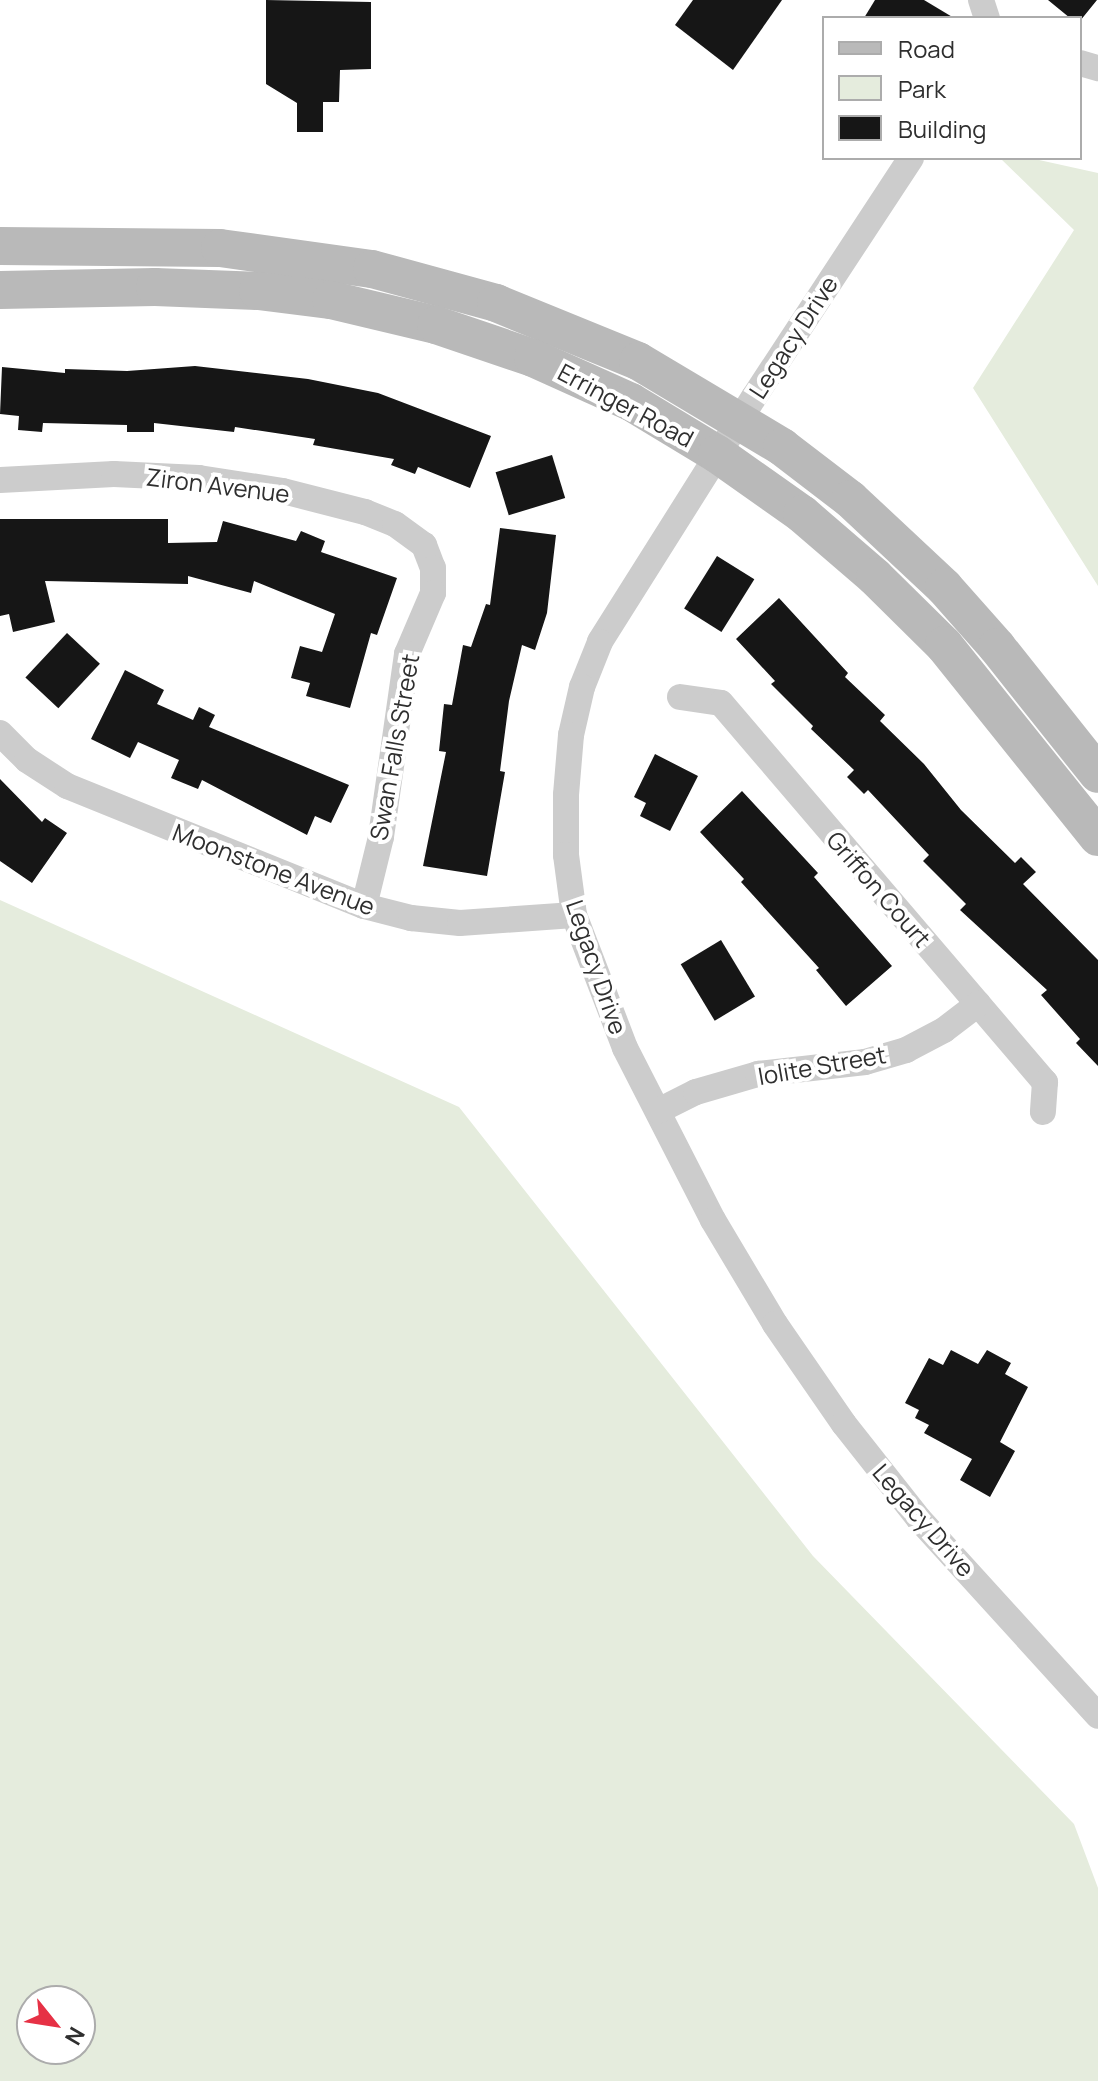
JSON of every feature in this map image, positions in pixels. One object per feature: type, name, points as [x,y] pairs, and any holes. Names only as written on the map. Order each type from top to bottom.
[{"type":"main road","name":"Erringer Road","points":[[0,246],[220,248],[372,269],[470,295],[569,330],[638,361],[739,420],[850,499],[944,587],[997,647],[1098,774]]},
{"type":"main road","name":"Erringer Road","points":[[0,290],[155,287],[258,291],[331,300],[436,325],[533,358],[631,402],[717,454],[802,514],[875,577],[944,645],[1098,837]]},
{"type":"street","name":"Legacy Drive","points":[[910,160],[612,621],[582,687],[571,735],[566,795],[566,855],[574,915],[602,996],[736,1259],[775,1324],[844,1424],[919,1519],[1098,1716]]},
{"type":"street","name":"Ziron Avenue","points":[[0,480],[114,474],[199,478],[269,488],[365,512],[395,524],[424,545]]},
{"type":"street","name":"Swan Falls Street","points":[[364,906],[381,837],[407,654],[433,593],[433,568],[424,545]]},
{"type":"street","name":"Griffon Court","points":[[680,697],[721,703],[1045,1082],[1043,1112]]},
{"type":"street","name":"Moonstone Avenue","points":[[0,733],[27,760],[67,786],[364,906],[411,918],[460,923],[574,915]]},
{"type":"street","name":"Iolite Street","points":[[658,1111],[696,1092],[758,1074],[865,1062],[906,1050],[944,1030],[978,1004]]},
{"type":"green space","points":[[1002,160],[1039,160],[1098,173],[1098,586],[973,388],[1074,230]]},
{"type":"green space","points":[[0,900],[459,1107],[813,1556],[1074,1824],[1098,1888],[1098,2081],[0,2081]]},
{"type":"building","points":[[266,0],[371,2],[371,69],[340,70],[339,102],[323,102],[323,132],[297,132],[297,103],[266,84]]},
{"type":"building","points":[[693,0],[782,0],[733,70],[675,25]]},
{"type":"building","points":[[875,0],[924,0],[951,16],[865,16]]},
{"type":"building","points":[[1048,0],[1097,0],[1082,19],[1082,16],[1068,16]]},
{"type":"building","points":[[195,366],[308,379],[378,393],[491,436],[470,488],[418,467],[415,474],[391,465],[394,459],[313,445],[315,439],[235,427],[234,432],[154,423],[154,432],[127,432],[127,425],[43,423],[42,432],[18,430],[19,416],[0,414],[2,367],[65,373],[65,369],[127,371]]},
{"type":"building","points":[[552,455],[565,498],[509,515],[496,472]]},
{"type":"building","points":[[0,519],[168,519],[168,543],[217,542],[223,521],[296,541],[301,531],[325,541],[321,552],[397,578],[377,635],[371,633],[350,708],[306,696],[310,683],[291,678],[300,646],[322,652],[335,614],[254,581],[251,593],[188,576],[188,584],[45,581],[55,622],[13,632],[9,614],[0,616]]},
{"type":"building","points":[[500,528],[556,535],[547,613],[535,650],[522,645],[509,701],[500,771],[505,772],[487,876],[423,866],[446,752],[439,751],[444,704],[452,705],[463,645],[471,647],[486,604],[490,605]]},
{"type":"building","points":[[717,556],[754,579],[721,632],[684,609]]},
{"type":"building","points":[[779,598],[848,673],[845,677],[885,715],[880,721],[924,764],[961,810],[1015,863],[1021,857],[1036,872],[1023,884],[1098,960],[1098,1066],[1076,1043],[1080,1039],[1041,995],[1047,990],[960,910],[966,904],[923,861],[929,855],[868,790],[864,794],[847,777],[854,770],[811,729],[813,726],[771,684],[775,681],[736,639]]},
{"type":"building","points":[[67,633],[100,664],[58,708],[25,678]]},
{"type":"building","points":[[125,670],[164,690],[157,704],[193,720],[199,707],[215,715],[209,727],[349,785],[331,823],[315,816],[307,835],[202,780],[198,789],[171,778],[179,760],[138,742],[130,758],[91,739]]},
{"type":"building","points":[[655,754],[698,776],[670,831],[640,816],[646,803],[634,797]]},
{"type":"building","points":[[0,779],[42,822],[45,818],[67,833],[32,883],[0,861]]},
{"type":"building","points":[[742,791],[818,873],[814,877],[892,966],[846,1006],[816,970],[819,968],[700,832]]},
{"type":"building","points":[[721,940],[755,997],[715,1021],[681,964]]},
{"type":"building","points":[[951,1350],[978,1364],[987,1350],[1011,1363],[1005,1374],[1028,1387],[1000,1442],[1015,1451],[990,1497],[960,1480],[972,1459],[924,1433],[929,1425],[915,1418],[919,1410],[905,1403],[929,1358],[943,1365]]}]
